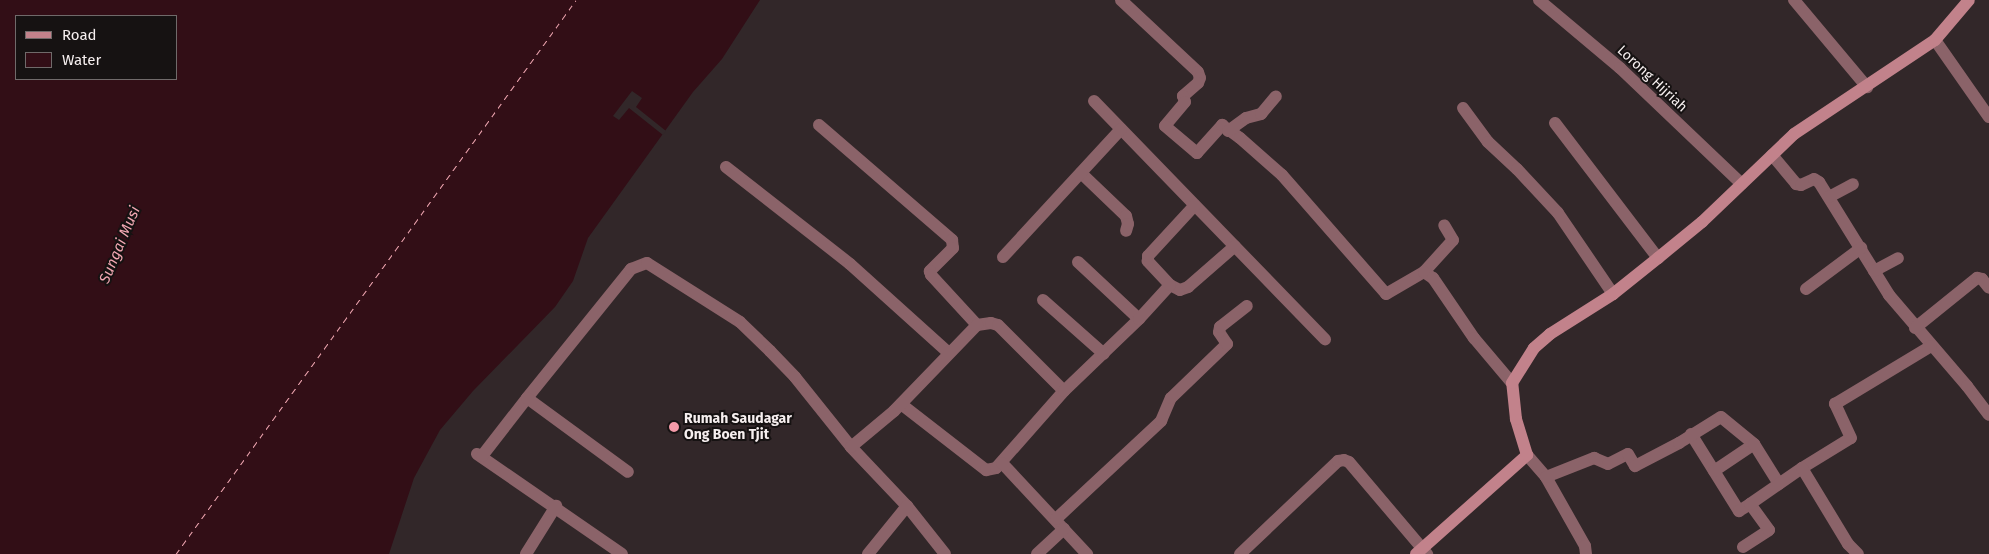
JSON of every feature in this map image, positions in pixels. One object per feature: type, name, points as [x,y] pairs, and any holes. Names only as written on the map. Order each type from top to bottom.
[{"type":"street","points":[[1121,0],[1198,72],[1200,78],[1198,83],[1183,96],[1185,102],[1165,126],[1198,153],[1222,125],[1240,138],[1282,175],[1386,294],[1424,272],[1453,240],[1444,225]]},
{"type":"street","name":"Lorong Hijriah","points":[[1539,0],[1620,68],[1742,184]]},
{"type":"street","points":[[1794,0],[1866,87]]},
{"type":"street","points":[[1512,383],[1534,348],[1550,334],[1612,294],[1702,222],[1794,134],[1935,40],[1969,0]]},
{"type":"street","points":[[1935,40],[1989,117]]},
{"type":"street","points":[[1228,131],[1246,118],[1261,114],[1276,96]]},
{"type":"street","points":[[1094,101],[1325,339]]},
{"type":"street","points":[[1462,108],[1488,142],[1517,169],[1558,213],[1610,287],[1612,294]]},
{"type":"street","points":[[1555,123],[1658,258]]},
{"type":"street","points":[[819,125],[952,240],[953,248],[930,273],[977,325]]},
{"type":"street","points":[[1003,257],[1121,129]]},
{"type":"street","points":[[1772,155],[1795,183],[1801,185],[1813,179],[1817,180],[1889,295],[1915,328],[1967,386],[1989,415]]},
{"type":"street","points":[[726,167],[850,264],[949,353]]},
{"type":"street","points":[[1081,173],[1126,216],[1128,224],[1126,231]]},
{"type":"street","points":[[1829,197],[1853,184]]},
{"type":"street","points":[[1195,205],[1148,256],[1148,260],[1170,285],[1180,290],[1188,287],[1235,246]]},
{"type":"street","points":[[1806,289],[1861,248]]},
{"type":"street","points":[[1874,271],[1898,258]]},
{"type":"street","points":[[1078,262],[1139,319]]},
{"type":"street","points":[[622,554],[556,506],[480,455],[630,268],[646,263],[740,322],[795,377],[855,443],[945,554]]},
{"type":"street","points":[[1424,272],[1433,278],[1474,338],[1512,383],[1516,419],[1528,455],[1546,477],[1585,546],[1586,554]]},
{"type":"street","points":[[1915,328],[1978,278],[1982,279],[1989,288]]},
{"type":"street","points":[[901,404],[986,470],[991,471],[1002,462],[1064,391],[1139,319],[1170,285]]},
{"type":"street","points":[[1043,300],[1104,354]]},
{"type":"street","points":[[1037,554],[1060,524],[1161,421],[1171,398],[1228,344],[1219,332],[1220,327],[1247,306]]},
{"type":"street","points":[[855,443],[901,404],[977,325],[991,323],[998,325],[1064,391]]},
{"type":"street","points":[[1691,434],[1738,511],[1851,438],[1835,404],[1932,346]]},
{"type":"street","points":[[527,398],[628,472]]},
{"type":"street","points":[[1546,477],[1594,458],[1608,464],[1628,454],[1635,466],[1721,417],[1754,444],[1779,484]]},
{"type":"street","points":[[1714,471],[1754,444]]},
{"type":"street","points":[[1240,554],[1338,461],[1344,460],[1349,462],[1422,552],[1460,514],[1528,455]]},
{"type":"street","points":[[1002,462],[1087,554]]},
{"type":"street","points":[[1802,468],[1848,544],[1858,554]]},
{"type":"street","points":[[1741,552],[1769,530],[1750,504]]},
{"type":"street","points":[[526,554],[556,506]]},
{"type":"street","points":[[868,554],[907,506]]},
{"type":"water","name":"Sungai Musi","points":[[0,0],[760,0],[722,59],[693,92],[588,238],[573,281],[555,307],[473,391],[440,430],[414,478],[389,554],[0,554]]},
{"type":"pier","points":[[632,91],[642,98],[636,107],[666,131],[663,135],[629,108],[619,120],[613,116]]},
{"type":"ferry route","points":[[176,554],[576,0]]},
{"type":"place","name":"Rumah Saudagar Ong Boen Tjit","points":[[674,427]]}]
